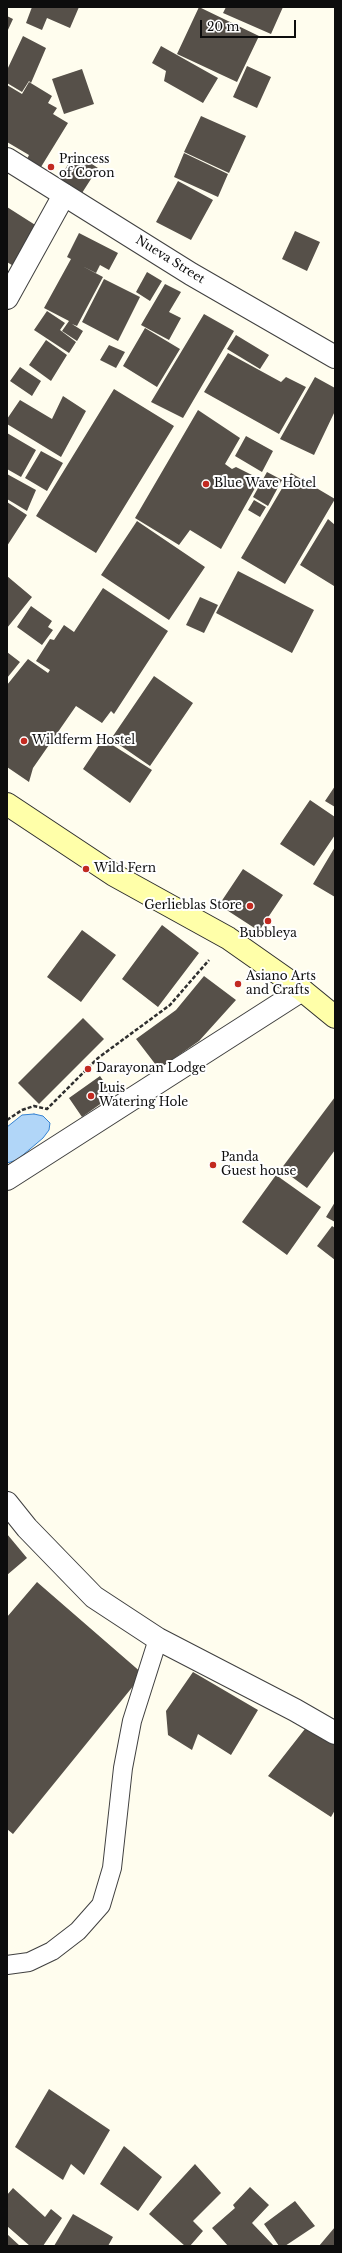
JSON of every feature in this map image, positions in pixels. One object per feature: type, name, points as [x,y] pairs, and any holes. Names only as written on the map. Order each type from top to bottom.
[{"type":"main road","points":[[7,804],[114,875],[228,938],[302,990],[335,1017]]},
{"type":"street","name":"Nueva Street","points":[[7,159],[191,274],[335,357]]},
{"type":"street","points":[[7,298],[64,195]]},
{"type":"street","points":[[7,1179],[302,990]]},
{"type":"street","points":[[7,1503],[27,1528],[94,1597],[158,1639],[335,1733]]},
{"type":"lane","points":[[7,1965],[30,1962],[52,1951],[78,1931],[101,1905],[112,1868],[123,1768],[132,1721],[158,1639]]},
{"type":"path","points":[[7,1120],[22,1110],[34,1106],[47,1109],[98,1058],[170,1006],[228,938]]},
{"type":"water","points":[[34,1114],[43,1116],[50,1123],[49,1130],[43,1138],[17,1160],[7,1163],[7,1127],[22,1115]]},
{"type":"building","points":[[32,7],[79,7],[70,28],[47,18],[42,30],[26,23]]},
{"type":"building","points":[[199,7],[259,36],[237,82],[177,54]]},
{"type":"building","points":[[226,7],[283,7],[271,34],[223,13]]},
{"type":"building","points":[[7,16],[13,19],[7,32]]},
{"type":"building","points":[[23,36],[46,48],[31,83],[29,81],[22,92],[7,83],[7,70]]},
{"type":"building","points":[[161,46],[218,78],[203,103],[164,81],[166,71],[152,63]]},
{"type":"building","points":[[247,66],[271,77],[257,108],[233,97]]},
{"type":"building","points":[[82,69],[94,104],[64,114],[52,79]]},
{"type":"building","points":[[29,82],[52,96],[48,103],[57,108],[53,114],[68,123],[41,167],[27,159],[29,155],[7,142],[7,85],[22,94]]},
{"type":"building","points":[[201,116],[246,136],[229,173],[184,152]]},
{"type":"building","points":[[75,153],[98,168],[82,193],[59,179]]},
{"type":"building","points":[[184,153],[228,174],[218,197],[174,177]]},
{"type":"building","points":[[178,181],[213,200],[191,240],[156,222]]},
{"type":"building","points":[[7,207],[40,228],[15,267],[7,262]]},
{"type":"building","points":[[295,231],[320,242],[307,271],[282,259]]},
{"type":"building","points":[[79,233],[118,253],[109,270],[100,265],[96,273],[82,266],[103,277],[77,326],[72,324],[83,331],[77,341],[62,331],[69,321],[44,308],[71,259],[67,257]]},
{"type":"building","points":[[147,272],[162,281],[150,301],[136,292]]},
{"type":"building","points":[[104,279],[140,297],[118,341],[82,322]]},
{"type":"building","points":[[165,284],[181,292],[169,312],[181,318],[169,340],[141,325]]},
{"type":"building","points":[[47,311],[65,323],[60,330],[76,342],[69,353],[34,330]]},
{"type":"building","points":[[204,314],[234,331],[183,418],[151,402]]},
{"type":"building","points":[[145,328],[180,349],[157,387],[123,366]]},
{"type":"building","points":[[236,335],[269,355],[260,369],[227,349]]},
{"type":"building","points":[[46,340],[67,355],[51,381],[29,365]]},
{"type":"building","points":[[109,345],[125,352],[116,368],[100,360]]},
{"type":"building","points":[[228,353],[281,382],[286,377],[306,387],[279,434],[204,392]]},
{"type":"building","points":[[20,367],[41,381],[32,396],[10,381]]},
{"type":"building","points":[[315,377],[335,388],[335,411],[314,455],[280,439]]},
{"type":"building","points":[[114,389],[174,426],[96,553],[36,516]]},
{"type":"building","points":[[63,396],[86,411],[61,457],[7,424],[7,419],[20,400],[52,419]]},
{"type":"building","name":"Blue Wave Hotel","points":[[198,410],[240,438],[225,464],[232,469],[236,467],[260,479],[221,549],[190,530],[179,545],[135,518]]},
{"type":"building","points":[[7,433],[36,450],[21,477],[7,469]]},
{"type":"building","points":[[246,436],[273,451],[262,472],[235,456]]},
{"type":"building","points":[[41,451],[63,463],[47,491],[25,478]]},
{"type":"building","points":[[267,472],[282,480],[268,506],[253,497]]},
{"type":"building","points":[[291,473],[335,499],[285,584],[241,558]]},
{"type":"building","points":[[7,474],[36,490],[27,511],[7,499]]},
{"type":"building","points":[[254,500],[266,507],[260,517],[248,510]]},
{"type":"building","points":[[7,502],[27,515],[7,546]]},
{"type":"building","points":[[328,519],[335,525],[334,586],[300,565]]},
{"type":"building","points":[[137,521],[205,567],[169,620],[101,575]]},
{"type":"building","points":[[238,571],[314,610],[292,653],[216,613]]},
{"type":"building","points":[[7,576],[32,597],[7,628]]},
{"type":"building","points":[[103,588],[168,631],[114,714],[111,711],[102,723],[76,706],[33,768],[29,782],[7,767],[7,685],[28,659],[48,673],[50,670],[36,661],[50,639],[54,640],[64,625],[74,632]]},
{"type":"building","points":[[200,597],[218,605],[204,633],[186,625]]},
{"type":"building","points":[[31,606],[52,621],[48,627],[53,630],[42,645],[17,627]]},
{"type":"building","points":[[7,652],[20,662],[7,678]]},
{"type":"building","points":[[154,676],[193,703],[150,766],[111,739]]},
{"type":"building","points":[[103,739],[152,770],[130,803],[83,769]]},
{"type":"building","points":[[335,786],[335,807],[325,801]]},
{"type":"building","points":[[310,800],[335,817],[335,835],[314,866],[280,844]]},
{"type":"building","points":[[335,847],[335,897],[313,884]]},
{"type":"building","points":[[243,869],[283,895],[259,931],[219,905]]},
{"type":"building","points":[[162,925],[199,953],[158,1007],[122,979]]},
{"type":"building","points":[[82,930],[116,955],[81,1002],[47,977]]},
{"type":"building","points":[[204,976],[236,1000],[199,1041],[159,1069],[136,1039],[176,1010]]},
{"type":"building","points":[[83,1018],[104,1039],[39,1104],[18,1083]]},
{"type":"building","name":"Luis Watering Hole","points":[[100,1076],[113,1095],[82,1117],[69,1098]]},
{"type":"building","points":[[335,1097],[335,1150],[307,1188],[281,1169]]},
{"type":"building","points":[[276,1175],[321,1207],[287,1255],[242,1222]]},
{"type":"building","points":[[335,1202],[335,1222],[326,1217]]},
{"type":"building","points":[[332,1226],[335,1228],[335,1260],[317,1246]]},
{"type":"building","points":[[7,1534],[27,1558],[7,1575]]},
{"type":"building","points":[[37,1582],[143,1674],[13,1834],[7,1829],[7,1617]]},
{"type":"building","points":[[193,1672],[258,1710],[231,1755],[198,1734],[192,1750],[168,1735],[166,1711]]},
{"type":"building","points":[[308,1725],[335,1744],[335,1810],[331,1817],[268,1776]]},
{"type":"building","points":[[49,2089],[110,2130],[84,2175],[71,2164],[63,2180],[15,2147]]},
{"type":"building","points":[[124,2146],[162,2177],[138,2211],[100,2184]]},
{"type":"building","points":[[195,2164],[221,2193],[193,2221],[203,2231],[190,2246],[185,2246],[149,2214]]},
{"type":"building","points":[[250,2187],[269,2205],[252,2223],[274,2246],[228,2246],[212,2228],[235,2208],[233,2205]]},
{"type":"building","points":[[13,2188],[45,2217],[51,2209],[62,2218],[43,2246],[30,2246],[7,2226],[7,2195]]},
{"type":"building","points":[[295,2201],[315,2226],[285,2246],[279,2246],[264,2224]]},
{"type":"building","points":[[73,2214],[113,2237],[108,2246],[54,2246]]},
{"type":"building","points":[[335,2227],[335,2246],[319,2246]]},
{"type":"building","points":[[7,2234],[20,2246],[7,2246]]},
{"type":"place","name":"Princess of Coron","points":[[51,167]]},
{"type":"place","name":"Blue Wave Hotel","points":[[206,484]]},
{"type":"place","name":"Wildferm Hostel","points":[[24,741]]},
{"type":"place","name":"Wild Fern","points":[[86,869]]},
{"type":"place","name":"Gerlieblas Store","points":[[250,906]]},
{"type":"place","name":"Bubbleya","points":[[268,921]]},
{"type":"place","name":"Asiano Arts and Crafts","points":[[238,984]]},
{"type":"place","name":"Darayonan Lodge","points":[[88,1069]]},
{"type":"place","name":"Luis Watering Hole","points":[[91,1096]]},
{"type":"place","name":"Panda Guest house","points":[[213,1165]]}]
